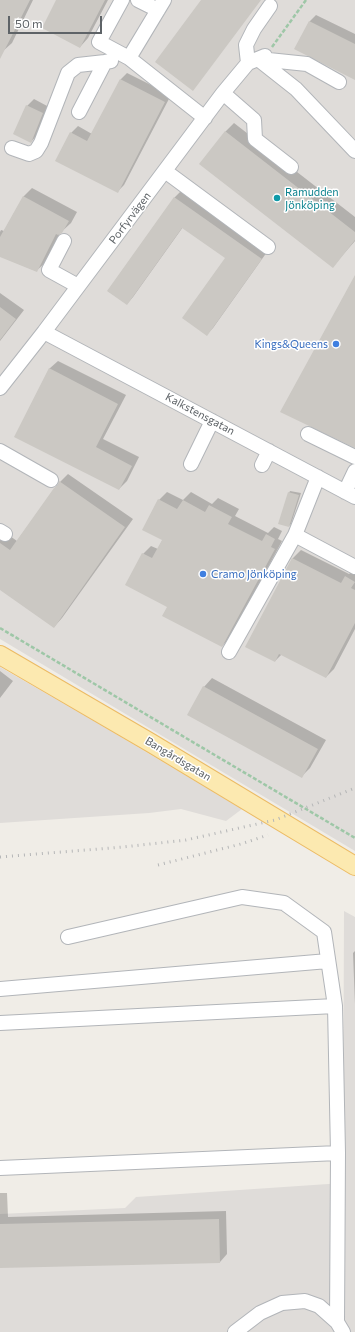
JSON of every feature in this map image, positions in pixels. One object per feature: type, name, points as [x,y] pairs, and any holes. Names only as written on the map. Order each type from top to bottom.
[{"type":"main road","name":"Bangårdsgatan","points":[[0,655],[151,742],[355,866]]},
{"type":"street","points":[[122,0],[99,42],[130,58],[205,118]]},
{"type":"street","points":[[130,58],[161,5],[138,0]]},
{"type":"street","points":[[270,6],[254,29],[246,45],[257,59],[296,89],[355,151]]},
{"type":"street","points":[[12,148],[29,154],[36,151],[41,143],[68,73],[78,65],[130,58]]},
{"type":"street","points":[[257,59],[307,64],[339,82]]},
{"type":"street","name":"Porfyrvägen","points":[[0,388],[44,332],[223,93],[257,59]]},
{"type":"street","points":[[79,112],[105,62]]},
{"type":"street","points":[[223,93],[254,120],[255,139],[291,166]]},
{"type":"street","points":[[165,171],[268,247]]},
{"type":"street","points":[[64,241],[49,270],[78,286]]},
{"type":"street","name":"Kalkstensgatan","points":[[44,332],[212,420],[350,495]]},
{"type":"street","points":[[191,464],[212,420]]},
{"type":"street","points":[[308,434],[355,457]]},
{"type":"street","points":[[0,451],[51,480]]},
{"type":"street","points":[[262,465],[269,451]]},
{"type":"street","points":[[350,495],[355,471]]},
{"type":"street","points":[[229,652],[295,535],[318,477]]},
{"type":"street","points":[[295,535],[355,567]]},
{"type":"street","points":[[68,938],[242,897],[284,903],[324,932],[335,1006],[340,1327]]},
{"type":"street","points":[[0,989],[328,961]]},
{"type":"street","points":[[0,1023],[335,1006]]},
{"type":"street","points":[[0,1168],[338,1154]]},
{"type":"street","points":[[235,1332],[260,1313],[282,1303],[305,1301],[318,1306],[340,1327]]},
{"type":"path","points":[[257,59],[306,0]]},
{"type":"path","points":[[0,628],[355,838]]},
{"type":"shaded area","points":[[0,0],[355,0],[355,851],[0,639]]},
{"type":"shaded area","points":[[0,667],[242,809],[226,821],[181,809],[149,813],[0,823]]},
{"type":"shaded area","points":[[344,911],[355,917],[355,1332],[0,1332],[0,1214],[125,1208],[136,1197],[343,1183]]},
{"type":"building","points":[[0,0],[30,0],[0,59]]},
{"type":"building","points":[[56,0],[105,0],[80,48],[42,28]]},
{"type":"building","points":[[201,0],[261,0],[193,91],[155,62]]},
{"type":"building","points":[[309,21],[355,44],[355,80],[294,49]]},
{"type":"building","points":[[120,79],[165,102],[118,193],[55,161],[70,132],[87,141]]},
{"type":"building","points":[[26,105],[43,113],[31,143],[13,134]]},
{"type":"building","name":"Ramudden Jönköping","points":[[225,131],[355,232],[355,240],[333,268],[199,164]]},
{"type":"building","points":[[23,196],[69,221],[62,233],[58,235],[56,234],[37,272],[0,257],[0,237]]},
{"type":"building","points":[[174,197],[262,259],[207,336],[182,318],[225,258],[182,228],[127,305],[107,291]]},
{"type":"building","name":"Kings&Queens","points":[[355,275],[355,448],[280,412]]},
{"type":"building","points":[[0,307],[16,319],[0,340]]},
{"type":"building","points":[[49,368],[118,404],[96,447],[132,466],[119,490],[14,437]]},
{"type":"building","points":[[59,481],[125,527],[54,628],[0,590],[0,543],[10,550],[54,488],[58,485]]},
{"type":"building","points":[[288,492],[299,495],[289,527],[278,524]]},
{"type":"building","name":"Cramo Jönköping","points":[[158,499],[177,509],[183,500],[205,512],[209,505],[232,517],[228,524],[262,541],[266,534],[275,539],[271,547],[275,549],[222,647],[162,616],[167,607],[125,585],[142,553],[152,558],[162,540],[142,530]]},
{"type":"building","points":[[292,558],[341,583],[345,576],[355,582],[351,588],[355,590],[355,623],[326,678],[279,654],[275,662],[245,647]]},
{"type":"building","points":[[203,686],[318,749],[302,778],[187,715]]},
{"type":"building","points":[[219,1219],[220,1263],[0,1268],[0,1224]]},
{"type":"railway","points":[[0,857],[123,847],[186,840],[275,820],[355,788]]},
{"type":"railway","points":[[158,865],[241,844],[268,835]]},
{"type":"place","name":"Ramudden Jönköping","points":[[277,198]]},
{"type":"place","name":"Kings&Queens","points":[[336,344]]},
{"type":"place","name":"Cramo Jönköping","points":[[203,574]]}]
